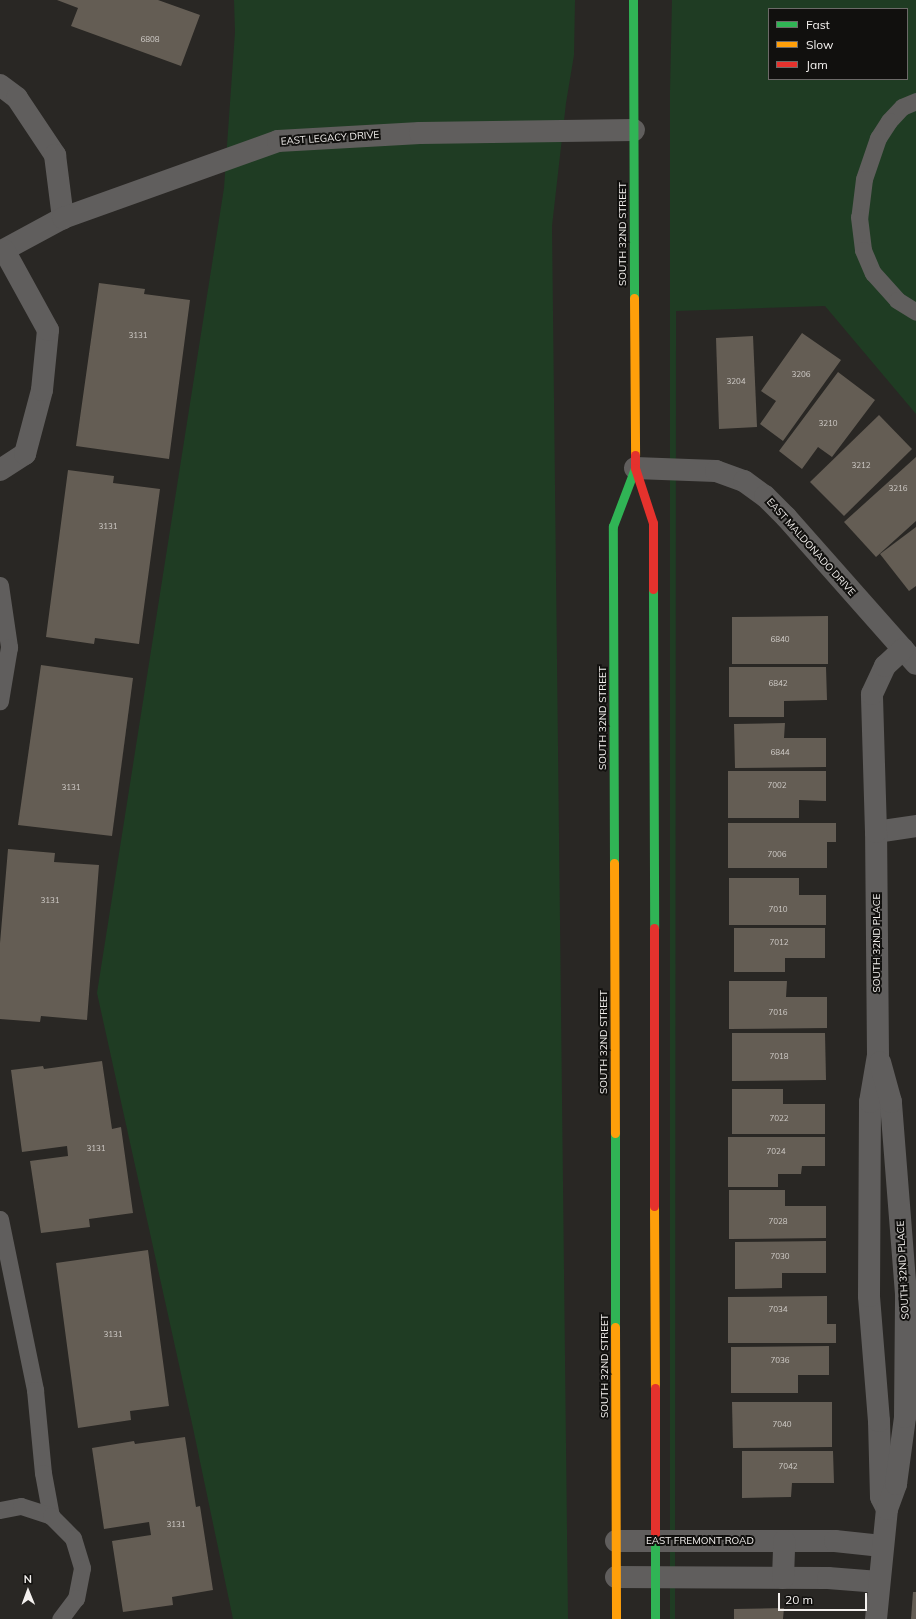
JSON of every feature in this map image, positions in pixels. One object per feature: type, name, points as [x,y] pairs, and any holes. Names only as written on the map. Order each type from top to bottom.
[{"type":"main road","name":"SOUTH 32ND STREET","points":[[633,0],[635,468],[653,523],[655,1619]]},
{"type":"main road","name":"SOUTH 32ND STREET","points":[[616,1619],[614,526],[635,468]]},
{"type":"street","points":[[0,85],[17,98],[55,155],[63,218]]},
{"type":"street","name":"EAST LEGACY DRIVE","points":[[2,251],[63,218],[278,141],[420,133],[634,130]]},
{"type":"street","points":[[0,470],[25,454],[42,390],[48,330],[2,251]]},
{"type":"street","name":"EAST MALDONADO DRIVE","points":[[635,468],[716,471],[744,481],[765,496],[786,516],[910,657]]},
{"type":"street","name":"SOUTH 32ND PLACE","points":[[887,1509],[881,1497],[880,1422],[869,1296],[870,1102],[878,1055],[876,832],[872,694],[885,666],[910,657]]},
{"type":"street","points":[[876,832],[916,826]]},
{"type":"street","name":"SOUTH 32ND PLACE","points":[[876,1619],[882,1546],[887,1509],[896,1484],[905,1417],[906,1294],[891,1102],[878,1055]]},
{"type":"street","name":"EAST FREMONT ROAD","points":[[616,1541],[835,1541],[882,1546]]},
{"type":"street","points":[[783,1578],[784,1541]]},
{"type":"street","points":[[616,1577],[828,1578],[879,1582]]},
{"type":"lane","points":[[916,101],[902,107],[889,120],[878,138],[864,179],[859,217],[863,250],[873,273],[897,300],[916,312]]},
{"type":"lane","points":[[0,585],[9,647],[0,701]]},
{"type":"lane","points":[[0,1219],[35,1390],[43,1473],[51,1516]]},
{"type":"lane","points":[[0,1510],[21,1506],[51,1516],[73,1538],[82,1568],[76,1598],[60,1619]]},
{"type":"green space","points":[[234,0],[575,0],[574,55],[566,103],[552,226],[568,1619],[233,1619],[193,1428],[97,993],[224,188],[235,32]]},
{"type":"green space","points":[[672,0],[916,0],[916,414],[825,306],[676,311],[675,1619],[670,1619],[670,91]]},
{"type":"building","points":[[57,0],[158,0],[200,15],[181,66],[71,26],[78,8]]},
{"type":"building","points":[[99,283],[145,289],[144,294],[190,300],[169,459],[76,446]]},
{"type":"building","points":[[802,333],[841,360],[783,441],[760,424],[776,401],[761,391]]},
{"type":"building","points":[[753,336],[757,427],[719,429],[716,338]]},
{"type":"building","points":[[838,372],[875,400],[832,457],[818,447],[802,469],[779,451]]},
{"type":"building","points":[[879,415],[912,449],[844,516],[810,482]]},
{"type":"building","points":[[916,457],[916,521],[876,557],[844,522]]},
{"type":"building","points":[[68,470],[114,476],[113,483],[160,489],[139,644],[95,638],[94,644],[46,637]]},
{"type":"building","points":[[916,527],[916,586],[909,591],[880,554]]},
{"type":"building","points":[[828,616],[828,664],[732,664],[732,617]]},
{"type":"building","points":[[41,665],[133,678],[112,836],[18,825]]},
{"type":"building","points":[[729,667],[826,667],[827,700],[784,701],[784,717],[729,717]]},
{"type":"building","points":[[785,723],[784,738],[826,738],[826,767],[735,768],[734,724]]},
{"type":"building","points":[[728,771],[826,771],[826,801],[799,800],[799,818],[728,818]]},
{"type":"building","points":[[728,823],[836,823],[836,842],[827,842],[827,868],[728,868]]},
{"type":"building","points":[[8,849],[55,853],[54,862],[99,865],[87,1020],[41,1016],[40,1022],[0,1019],[0,943]]},
{"type":"building","points":[[729,878],[799,878],[799,895],[826,895],[826,925],[729,925]]},
{"type":"building","points":[[734,928],[825,928],[825,958],[785,958],[785,972],[734,972]]},
{"type":"building","points":[[729,981],[787,981],[786,997],[827,997],[827,1028],[729,1029]]},
{"type":"building","points":[[732,1033],[825,1033],[826,1080],[732,1081]]},
{"type":"building","points":[[102,1061],[112,1129],[121,1127],[133,1213],[89,1219],[90,1227],[41,1233],[30,1161],[68,1156],[67,1146],[22,1152],[11,1070],[43,1066],[44,1069]]},
{"type":"building","points":[[732,1089],[783,1089],[783,1104],[825,1104],[825,1134],[732,1134]]},
{"type":"building","points":[[728,1137],[825,1137],[825,1166],[802,1166],[801,1174],[778,1174],[778,1187],[728,1187]]},
{"type":"building","points":[[729,1190],[785,1190],[785,1206],[826,1206],[826,1238],[729,1239]]},
{"type":"building","points":[[826,1241],[826,1273],[782,1273],[782,1288],[735,1289],[735,1242]]},
{"type":"building","points":[[148,1250],[169,1406],[130,1411],[131,1420],[78,1428],[56,1263]]},
{"type":"building","points":[[827,1296],[827,1324],[836,1324],[836,1343],[728,1343],[728,1297]]},
{"type":"building","points":[[829,1346],[829,1375],[798,1375],[798,1393],[731,1393],[731,1347]]},
{"type":"building","points":[[732,1402],[832,1402],[832,1447],[733,1448]]},
{"type":"building","points":[[185,1437],[196,1507],[200,1506],[213,1590],[172,1597],[173,1605],[123,1612],[112,1541],[151,1535],[149,1522],[104,1529],[92,1448],[134,1441],[135,1444]]},
{"type":"building","points":[[742,1451],[833,1451],[834,1483],[792,1483],[791,1497],[742,1498]]},
{"type":"building","points":[[913,1592],[916,1592],[916,1619],[911,1619]]},
{"type":"building","points":[[784,1608],[783,1619],[734,1619],[734,1609]]},
{"type":"traffic: fast","points":[[633,0],[634,298]]},
{"type":"traffic: fast","points":[[614,863],[613,526],[635,468]]},
{"type":"traffic: fast","points":[[653,589],[654,928]]},
{"type":"traffic: fast","points":[[615,1133],[615,1327]]},
{"type":"traffic: fast","points":[[655,1535],[655,1619]]},
{"type":"traffic: slow","points":[[634,298],[635,455]]},
{"type":"traffic: slow","points":[[614,863],[615,1133]]},
{"type":"traffic: slow","points":[[654,1206],[655,1388]]},
{"type":"traffic: slow","points":[[615,1327],[616,1619]]},
{"type":"traffic: jam","points":[[635,455],[635,468],[653,523],[653,589]]},
{"type":"traffic: jam","points":[[654,928],[654,1206]]},
{"type":"traffic: jam","points":[[655,1388],[655,1535]]}]
